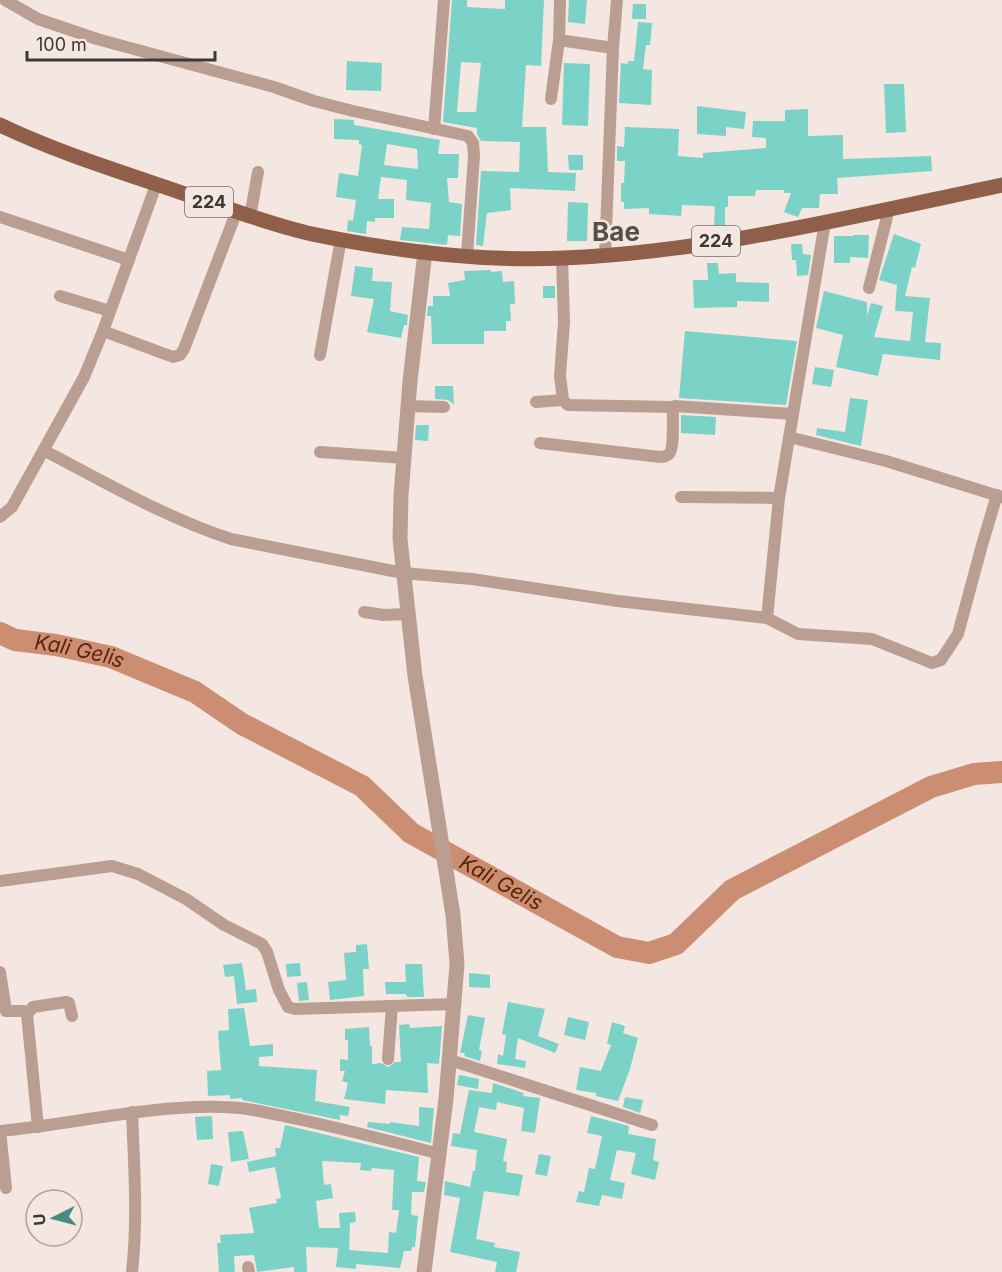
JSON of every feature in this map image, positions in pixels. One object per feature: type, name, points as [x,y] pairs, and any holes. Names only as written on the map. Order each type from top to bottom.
[{"type":"main road","name":"224","points":[[0,125],[42,145],[156,185],[243,215],[311,234],[425,252],[509,258],[605,256],[689,246],[825,222],[1002,185]]},
{"type":"street","points":[[6,0],[38,19],[96,39],[274,87],[314,101],[468,136],[473,142],[474,156],[467,255]]},
{"type":"street","points":[[434,129],[444,0]]},
{"type":"street","points":[[605,256],[616,0]]},
{"type":"street","points":[[551,99],[560,40],[560,1]]},
{"type":"street","points":[[560,40],[613,48]]},
{"type":"street","points":[[103,331],[173,357],[180,355],[243,215],[258,172]]},
{"type":"street","points":[[0,517],[12,507],[84,377],[156,185]]},
{"type":"street","points":[[869,288],[889,209]]},
{"type":"street","points":[[0,217],[129,260]]},
{"type":"street","points":[[767,618],[779,498],[825,222]]},
{"type":"street","points":[[320,355],[341,239]]},
{"type":"street","points":[[424,1272],[450,1060],[455,1004],[456,941],[415,676],[400,539],[408,406],[425,252]]},
{"type":"street","points":[[562,258],[564,322],[560,376],[562,400]]},
{"type":"street","points":[[60,296],[110,311]]},
{"type":"street","points":[[536,402],[562,400],[568,405],[678,406],[793,414]]},
{"type":"street","points":[[408,406],[444,407]]},
{"type":"street","points":[[540,443],[653,457],[666,456],[672,445],[673,407]]},
{"type":"street","points":[[45,451],[136,498],[210,532],[231,539],[403,573],[472,579],[688,610],[767,618],[798,634],[872,639],[924,661],[938,662],[958,634],[982,545],[1000,496],[886,461],[789,437]]},
{"type":"street","points":[[320,452],[404,458]]},
{"type":"street","points":[[681,497],[779,498]]},
{"type":"street","points":[[364,612],[384,615],[408,614]]},
{"type":"street","points":[[0,881],[112,866],[138,874],[186,899],[224,925],[262,944],[267,951],[279,990],[288,1007],[295,1010],[455,1004]]},
{"type":"street","points":[[0,972],[3,1011],[23,1011],[27,1014]]},
{"type":"street","points":[[38,1127],[27,1014],[33,1007],[66,1002],[69,1004],[72,1016]]},
{"type":"street","points":[[388,1059],[392,1006]]},
{"type":"street","points":[[450,1060],[652,1125]]},
{"type":"street","points":[[6,1188],[0,1131],[132,1112],[192,1107],[247,1109],[362,1133],[440,1154]]},
{"type":"street","points":[[132,1112],[135,1208],[135,1248],[132,1272]]},
{"type":"building","points":[[452,0],[467,0],[467,7],[505,9],[505,0],[544,0],[541,66],[526,65],[522,127],[546,127],[548,172],[576,173],[575,191],[510,188],[511,210],[487,213],[483,246],[476,245],[481,171],[519,172],[520,142],[481,141],[477,128],[443,122]],"holes":[[[461,62],[481,63],[476,112],[457,112]]]},
{"type":"building","points":[[569,0],[587,0],[585,24],[568,22]]},
{"type":"building","points":[[633,4],[646,4],[646,19],[632,19]]},
{"type":"building","points":[[638,22],[652,23],[650,45],[646,45],[643,69],[652,70],[651,105],[619,103],[621,63],[628,64],[628,61],[634,61]]},
{"type":"building","points":[[347,61],[382,63],[381,91],[346,90]]},
{"type":"building","points":[[564,63],[590,64],[588,126],[562,125]]},
{"type":"building","points":[[884,84],[904,84],[906,132],[886,133]]},
{"type":"building","points":[[697,106],[746,112],[744,129],[726,127],[726,136],[697,134]]},
{"type":"building","points":[[808,109],[808,136],[843,135],[843,159],[931,156],[932,171],[837,178],[838,194],[820,194],[819,208],[802,208],[798,217],[784,212],[791,193],[784,193],[784,190],[756,190],[755,196],[728,196],[728,207],[725,207],[725,225],[714,225],[715,207],[712,206],[682,205],[681,216],[649,214],[649,208],[624,209],[624,202],[621,202],[621,183],[624,183],[625,161],[617,161],[617,146],[624,147],[625,127],[679,129],[678,156],[703,158],[703,153],[766,148],[766,138],[752,137],[753,121],[785,121],[785,110]]},
{"type":"building","points":[[334,119],[354,120],[354,125],[440,140],[438,154],[459,154],[458,178],[447,178],[449,202],[462,204],[460,236],[448,235],[447,245],[400,240],[402,227],[429,229],[431,203],[406,200],[407,180],[381,177],[378,199],[394,199],[394,218],[375,218],[375,222],[367,221],[366,234],[347,231],[348,220],[353,221],[356,200],[336,197],[339,173],[358,176],[362,145],[359,144],[359,140],[334,139]],"holes":[[[387,144],[417,149],[418,169],[384,165]]]},
{"type":"building","points":[[568,155],[583,155],[583,170],[569,170]]},
{"type":"building","points":[[568,202],[588,203],[587,241],[567,241]]},
{"type":"building","points":[[894,234],[921,244],[915,268],[912,267],[905,296],[930,298],[925,342],[941,343],[940,360],[883,354],[878,376],[836,367],[843,335],[816,328],[824,291],[867,302],[867,316],[871,303],[883,306],[874,337],[910,341],[913,312],[895,311],[897,285],[879,280]]},
{"type":"building","points":[[869,235],[868,258],[850,257],[850,263],[834,263],[834,236]]},
{"type":"building","points":[[791,244],[802,244],[803,254],[811,255],[808,275],[797,276],[796,260],[792,260]]},
{"type":"building","points":[[707,263],[718,263],[719,274],[736,273],[736,282],[769,283],[769,302],[737,301],[737,307],[694,308],[693,280],[708,280]]},
{"type":"building","points":[[355,266],[373,268],[372,281],[392,282],[390,311],[408,315],[407,325],[404,325],[401,338],[367,332],[374,299],[351,296]]},
{"type":"building","points":[[491,270],[491,272],[502,271],[503,282],[514,281],[515,304],[510,304],[511,321],[506,321],[506,331],[484,331],[484,344],[432,344],[431,316],[427,316],[428,306],[433,306],[433,296],[450,296],[448,283],[465,280],[464,271]]},
{"type":"building","points":[[543,286],[555,286],[555,298],[543,298]]},
{"type":"building","points":[[685,331],[797,341],[786,405],[679,398]]},
{"type":"building","points":[[815,367],[834,370],[831,387],[812,384]]},
{"type":"building","points":[[435,386],[453,386],[454,405],[448,400],[435,399]]},
{"type":"building","points":[[850,398],[868,400],[861,446],[816,435],[817,428],[845,432]]},
{"type":"building","points":[[681,415],[716,417],[715,435],[681,433]]},
{"type":"building","points":[[416,425],[429,425],[428,441],[415,440]]},
{"type":"building","points":[[367,944],[369,969],[363,969],[364,996],[330,1000],[328,982],[346,980],[344,953],[356,952],[356,945]]},
{"type":"building","points":[[242,963],[246,990],[256,989],[257,1002],[237,1004],[234,976],[225,977],[223,965]]},
{"type":"building","points":[[300,963],[301,976],[287,977],[286,964]]},
{"type":"building","points":[[405,964],[422,964],[424,997],[386,994],[385,982],[406,982]]},
{"type":"building","points":[[469,973],[490,975],[490,988],[469,987]]},
{"type":"building","points":[[307,982],[309,1000],[299,1001],[297,983]]},
{"type":"building","points":[[508,1002],[545,1009],[538,1036],[559,1044],[555,1053],[518,1038],[515,1059],[526,1061],[525,1068],[497,1064],[498,1054],[503,1056],[506,1035],[502,1034]]},
{"type":"building","points":[[244,1008],[250,1046],[273,1044],[273,1056],[259,1057],[259,1066],[317,1070],[315,1101],[350,1107],[348,1116],[340,1115],[340,1120],[242,1100],[242,1098],[230,1099],[230,1095],[208,1096],[207,1071],[221,1070],[218,1031],[229,1030],[228,1009]]},
{"type":"building","points":[[468,1015],[485,1018],[479,1050],[482,1051],[480,1061],[464,1056],[465,1053],[460,1053]]},
{"type":"building","points":[[568,1017],[589,1022],[585,1040],[564,1035]]},
{"type":"building","points":[[612,1022],[625,1026],[623,1033],[638,1038],[618,1101],[596,1096],[596,1093],[576,1090],[580,1067],[601,1071],[611,1045],[607,1044]]},
{"type":"building","points":[[409,1024],[410,1028],[442,1026],[439,1064],[427,1063],[428,1093],[386,1090],[385,1104],[344,1099],[348,1083],[342,1081],[345,1071],[340,1071],[340,1059],[348,1060],[348,1040],[345,1040],[345,1029],[369,1027],[372,1064],[381,1063],[388,1067],[395,1062],[401,1062],[399,1025]]},
{"type":"building","points":[[459,1075],[479,1079],[478,1089],[457,1085]]},
{"type":"building","points":[[493,1083],[524,1093],[523,1096],[540,1098],[535,1133],[521,1131],[524,1108],[497,1102],[496,1110],[479,1107],[474,1132],[507,1139],[503,1161],[507,1162],[506,1172],[523,1175],[519,1196],[484,1191],[476,1239],[495,1243],[494,1247],[520,1252],[516,1272],[495,1272],[497,1262],[450,1252],[460,1198],[444,1195],[445,1181],[470,1187],[473,1171],[475,1171],[477,1150],[451,1146],[453,1133],[460,1134],[469,1090],[492,1093]]},
{"type":"building","points":[[625,1097],[643,1100],[640,1113],[623,1107]]},
{"type":"building","points":[[419,1107],[434,1108],[431,1143],[367,1127],[368,1122],[419,1126]]},
{"type":"building","points":[[212,1116],[213,1139],[197,1140],[195,1117]]},
{"type":"building","points":[[591,1116],[629,1126],[628,1134],[656,1139],[653,1160],[659,1162],[655,1180],[631,1174],[636,1153],[617,1150],[610,1180],[625,1183],[622,1199],[602,1195],[599,1206],[576,1202],[579,1191],[584,1192],[589,1168],[595,1169],[602,1136],[587,1133]]},
{"type":"building","points":[[285,1125],[419,1157],[417,1181],[426,1182],[424,1192],[412,1192],[411,1215],[418,1216],[415,1247],[412,1247],[411,1251],[404,1251],[400,1268],[356,1264],[356,1269],[336,1267],[338,1248],[306,1247],[307,1272],[294,1272],[294,1267],[257,1272],[254,1255],[234,1256],[235,1272],[219,1272],[217,1243],[221,1243],[220,1235],[254,1233],[249,1208],[277,1203],[276,1199],[281,1198],[275,1167],[249,1172],[247,1162],[276,1156],[275,1148],[280,1148]],"holes":[[[322,1161],[361,1163],[360,1170],[371,1171],[372,1168],[394,1170],[392,1210],[399,1210],[396,1233],[389,1232],[388,1253],[349,1250],[350,1223],[356,1222],[355,1212],[339,1213],[340,1228],[319,1228],[316,1201],[333,1198],[331,1184],[324,1185]]]},
{"type":"building","points":[[243,1131],[249,1159],[231,1162],[228,1132]]},
{"type":"building","points":[[539,1154],[551,1156],[547,1176],[535,1174]]},
{"type":"building","points":[[211,1164],[223,1166],[219,1186],[208,1184]]},
{"type":"waterway","name":"Kali Gelis","points":[[0,633],[15,640],[56,645],[111,657],[195,692],[242,724],[362,786],[411,833],[617,947],[649,953],[676,944],[732,890],[931,787],[974,774],[1002,772]]},
{"type":"district","name":"Bae","points":[[616,232]]}]
